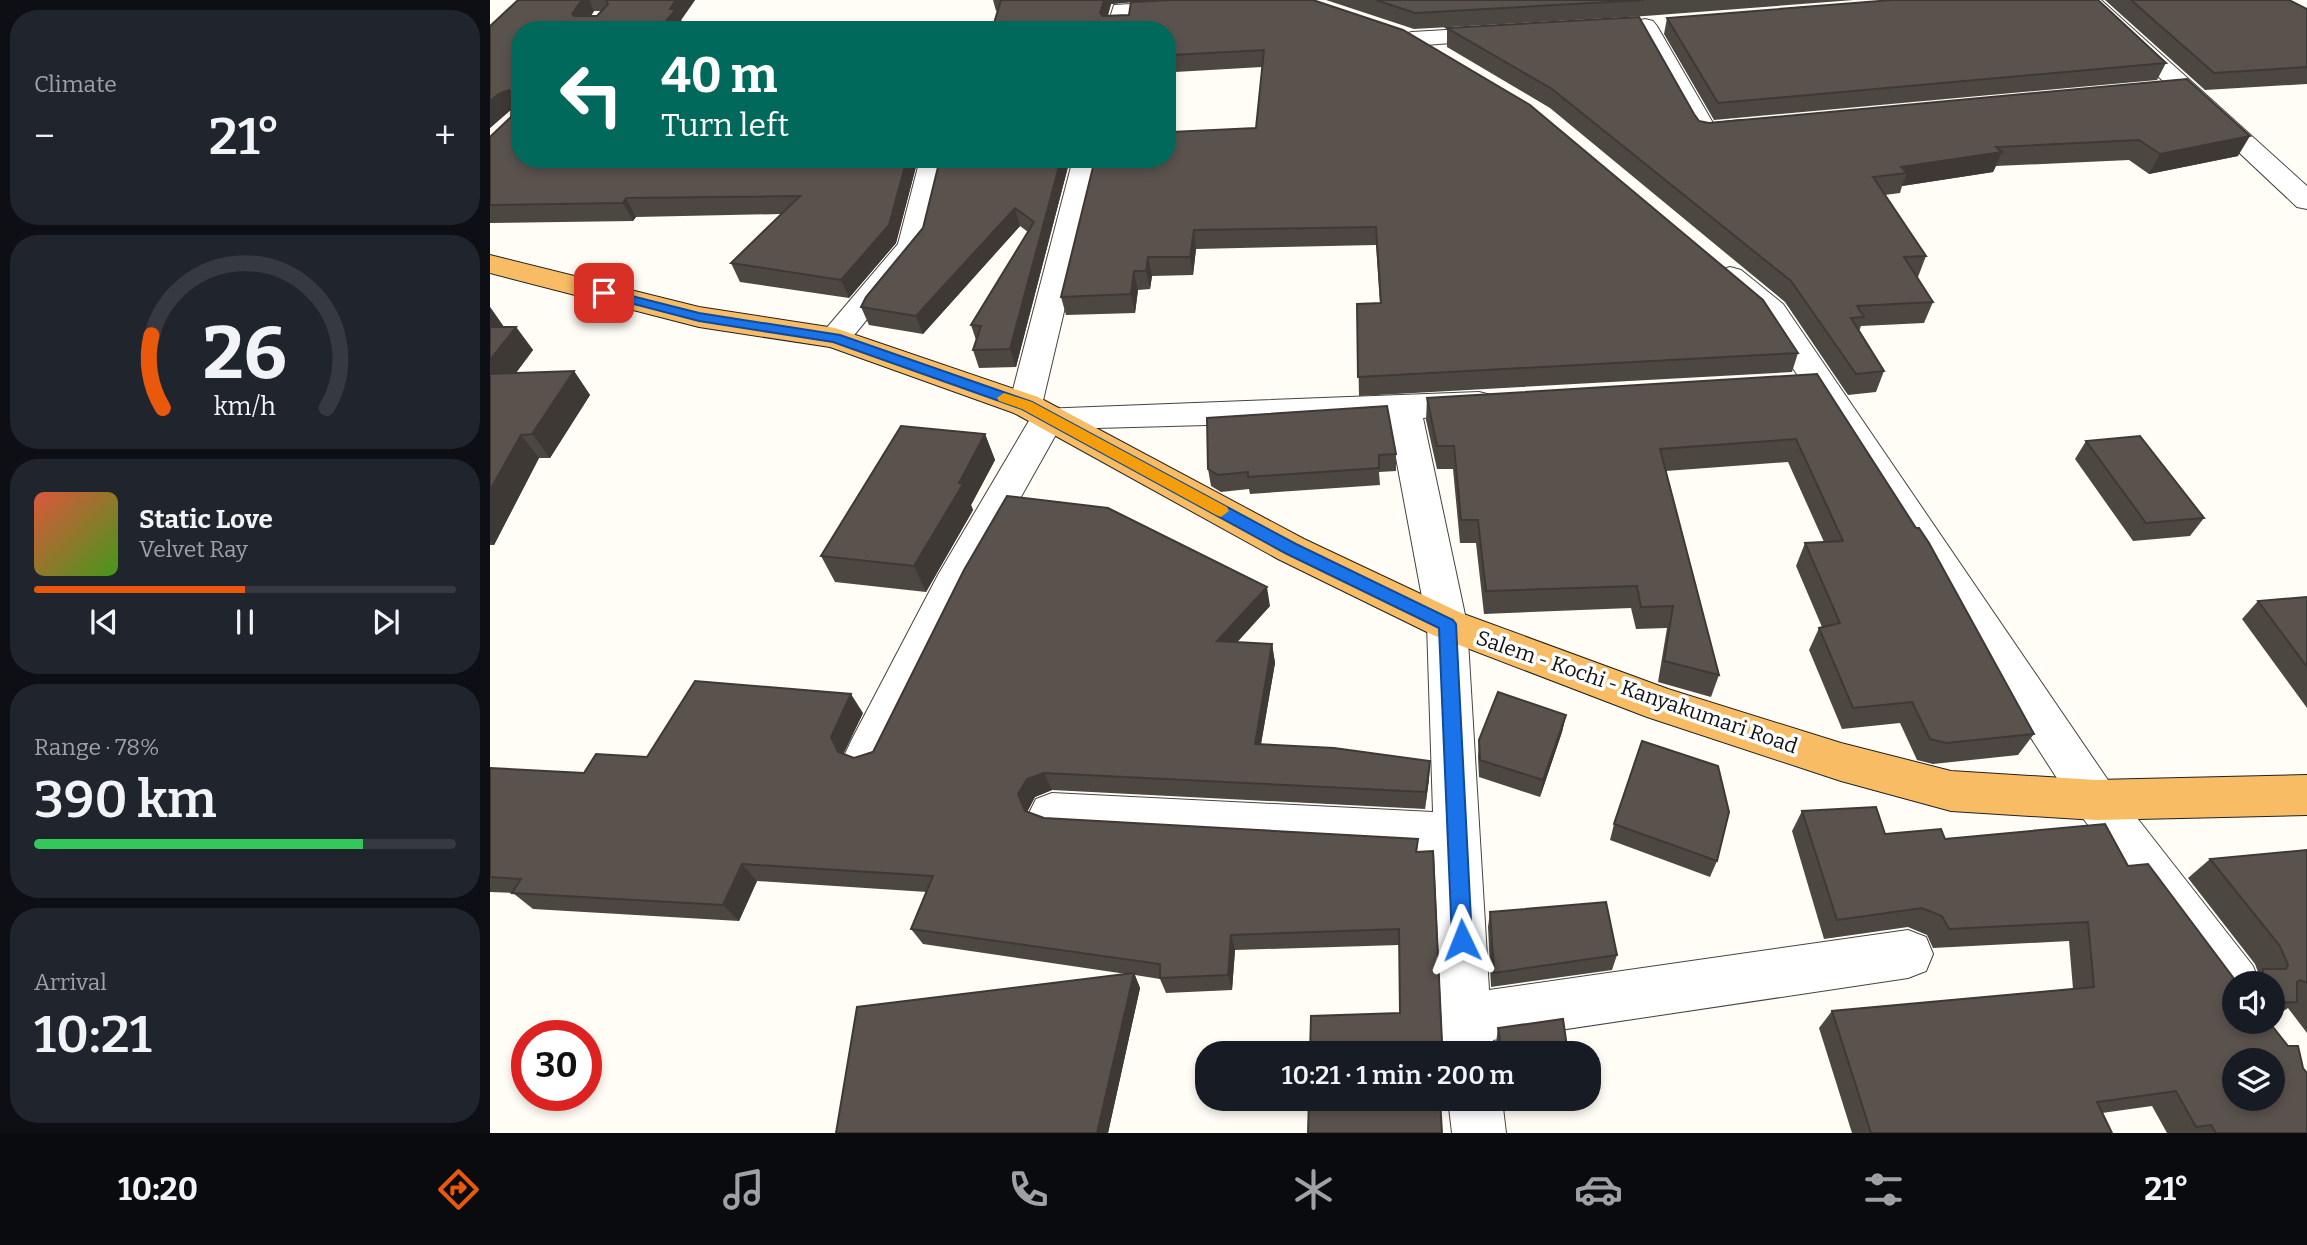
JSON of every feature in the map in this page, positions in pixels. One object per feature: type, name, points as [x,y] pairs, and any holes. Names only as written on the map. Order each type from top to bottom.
[{"type":"highway","name":"Salem - Kochi - Kanyakumari Road","points":[[490,264],[699,317],[835,338],[1037,412],[1291,549],[1447,624],[1662,705],[1841,762],[1951,792],[2096,800],[2307,795]]},
{"type":"street","points":[[2088,0],[2307,201]]},
{"type":"street","points":[[1120,21],[1122,10],[1211,7]]},
{"type":"street","points":[[1619,27],[1670,24]]},
{"type":"street","points":[[1645,26],[1705,132],[1759,127]]},
{"type":"street","points":[[1458,67],[1399,35],[1517,32]]},
{"type":"street","points":[[2155,91],[2183,88]]},
{"type":"street","points":[[835,338],[912,246],[932,168]]},
{"type":"street","points":[[867,754],[1037,412],[1085,168]]},
{"type":"street","points":[[1710,259],[1772,311],[2096,800],[2225,971]]},
{"type":"street","points":[[1779,386],[1820,383]]},
{"type":"street","points":[[1037,412],[1404,408],[1515,401]]},
{"type":"street","points":[[1404,408],[1447,624],[1467,1036],[1908,954]]},
{"type":"street","points":[[1052,813],[1458,834]]},
{"type":"street","points":[[1476,1111],[1479,1133]]},
{"type":"building","points":[[518,0],[582,0],[572,14],[597,16],[608,4],[606,0],[676,0],[670,9],[676,9],[666,21],[511,21],[511,92],[509,90],[499,94],[490,101],[490,26]]},
{"type":"building","points":[[1001,0],[1104,0],[1100,13],[1103,16],[1129,15],[1131,2],[1313,0],[1403,30],[1530,105],[1763,300],[1798,353],[1358,377],[1357,304],[1381,303],[1376,227],[1194,230],[1190,257],[1148,257],[1146,271],[1134,271],[1131,294],[1061,297],[1093,168],[1176,168],[1176,132],[1256,128],[1264,50],[1176,55],[1176,21],[995,21]]},
{"type":"building","points":[[1376,0],[1644,0],[1415,13]]},
{"type":"building","points":[[1892,0],[2098,0],[2166,63],[1718,103],[1667,18]]},
{"type":"building","points":[[2131,0],[2289,0],[2307,9],[2307,67],[2214,73]]},
{"type":"building","points":[[1639,17],[1694,114],[1699,121],[1709,123],[2187,79],[2250,136],[2160,154],[2139,140],[1996,147],[2002,152],[1901,167],[1907,173],[1873,177],[1926,256],[1904,257],[1933,302],[1857,306],[1864,317],[1851,318],[1884,371],[1856,374],[1791,281],[1552,89],[1447,28]]},
{"type":"building","points":[[511,117],[511,168],[905,168],[889,225],[841,280],[731,263],[800,196],[626,198],[623,203],[490,205],[490,137]]},
{"type":"building","points":[[938,168],[1059,168],[1010,349],[973,350],[981,326],[971,325],[1034,222],[1015,208],[916,316],[861,307],[866,297],[923,228]]},
{"type":"building","points":[[490,327],[516,327],[490,360]]},
{"type":"building","points":[[574,371],[532,434],[521,435],[490,490],[490,374]]},
{"type":"building","points":[[1817,374],[1916,528],[1919,528],[1929,543],[2034,734],[1946,743],[1930,739],[1912,702],[1853,708],[1819,628],[1840,623],[1805,543],[1843,541],[1796,439],[1660,449],[1719,675],[1664,661],[1673,606],[1641,607],[1637,586],[1486,591],[1478,520],[1461,520],[1454,446],[1437,446],[1427,398]]},
{"type":"building","points":[[1387,406],[1396,454],[1379,455],[1379,468],[1248,477],[1248,472],[1218,475],[1208,469],[1207,418]]},
{"type":"building","points":[[901,426],[985,434],[959,483],[963,484],[914,566],[821,556]]},
{"type":"building","points":[[2140,436],[2204,518],[2146,523],[2086,441]]},
{"type":"building","points":[[1007,496],[1108,508],[1267,587],[1217,641],[1272,644],[1255,744],[1334,748],[1430,761],[1426,792],[1044,773],[1027,779],[1018,794],[1025,811],[1044,818],[1418,839],[1416,852],[1433,851],[1442,1041],[1310,1041],[1311,1016],[1400,1013],[1399,929],[1231,935],[1228,975],[1160,978],[1160,964],[911,929],[933,876],[742,864],[723,905],[512,893],[521,879],[490,877],[490,768],[584,773],[596,754],[647,757],[695,681],[851,694],[831,737],[838,752],[854,758],[873,752],[964,570]]},
{"type":"building","points":[[2307,597],[2307,667],[2258,601]]},
{"type":"building","points":[[1498,692],[1566,715],[1543,780],[1480,760],[1479,740]]},
{"type":"building","points":[[1642,741],[1718,766],[1729,812],[1717,861],[1614,824]]},
{"type":"building","points":[[1876,807],[1885,834],[1941,829],[1945,839],[2105,824],[2128,866],[2148,864],[2228,971],[2222,971],[2222,1034],[2278,1034],[2288,1046],[2298,1046],[2303,1068],[2307,1073],[2307,1133],[2216,1133],[2211,1125],[2196,1127],[2176,1091],[2097,1102],[2112,1133],[1871,1133],[1832,1011],[2094,987],[2088,922],[1949,929],[1942,916],[1922,908],[1837,920],[1802,811]]},
{"type":"building","points":[[2307,850],[2307,983],[2300,980],[2297,982],[2297,1002],[2285,1002],[2285,971],[2263,971],[2286,969],[2288,965],[2280,946],[2210,859]]},
{"type":"building","points":[[1606,902],[1617,955],[1494,973],[1490,912]]},
{"type":"building","points":[[1134,973],[1097,1133],[836,1133],[857,1007]]},
{"type":"building","points":[[1563,1019],[1566,1041],[1499,1041],[1498,1028]]},
{"type":"building","points":[[1309,1111],[1441,1111],[1442,1133],[1308,1133]]},
{"type":"slow traffic","points":[[1004,398],[1027,405],[1221,511]]},
{"type":"route","points":[[604,293],[699,317],[835,338],[1027,405],[1291,549],[1447,624],[1462,940]]}]
